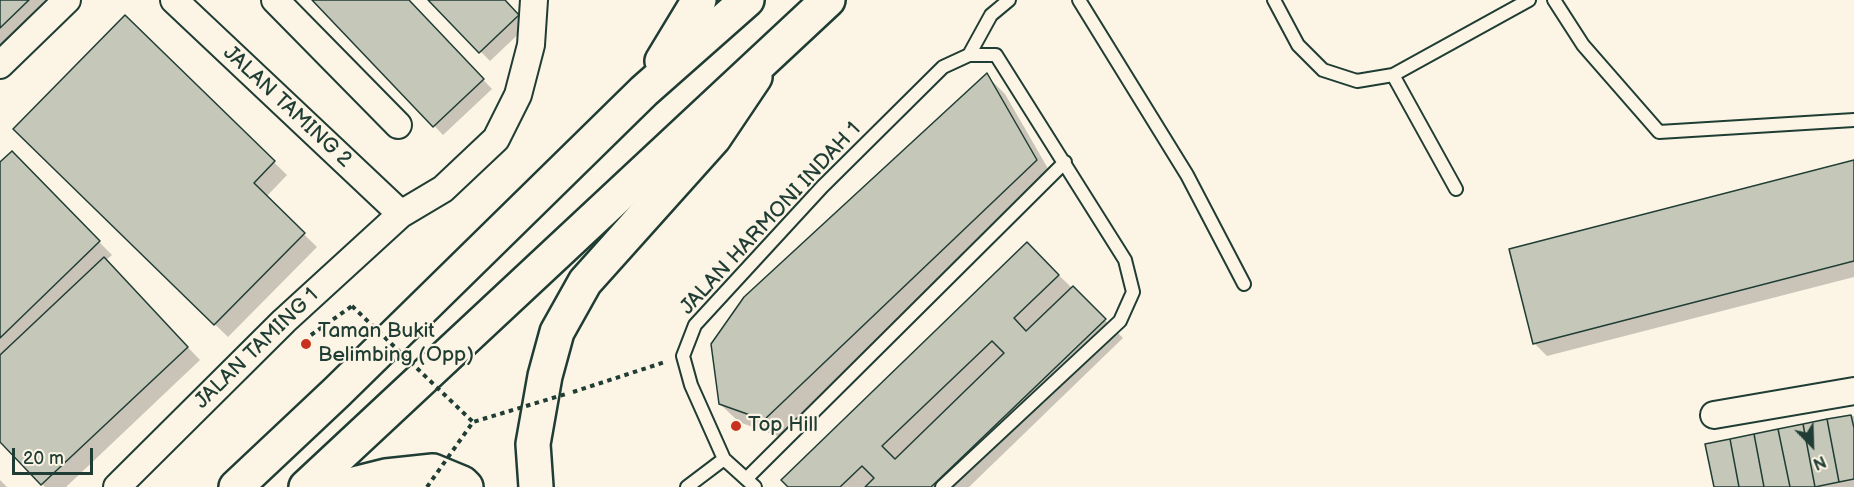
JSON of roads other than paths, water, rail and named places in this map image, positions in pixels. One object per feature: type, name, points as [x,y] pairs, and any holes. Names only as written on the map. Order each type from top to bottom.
[{"type":"main road","points":[[644,91],[699,0]]},
{"type":"main road","points":[[236,487],[644,91],[747,0]]},
{"type":"main road","points":[[306,487],[828,0]]},
{"type":"main road","points":[[536,487],[533,444],[545,376],[557,332],[585,282],[714,138],[773,51]]},
{"type":"main road","points":[[342,487],[386,476],[433,471],[462,483],[466,487]]},
{"type":"street","points":[[0,65],[67,0]]},
{"type":"street","name":"JALAN TAMING 2","points":[[174,0],[401,214]]},
{"type":"street","points":[[275,0],[398,125]]},
{"type":"street","name":"JALAN TAMING 1","points":[[117,487],[284,321],[401,214],[443,189],[496,139],[518,95],[531,45],[534,0]]},
{"type":"street","points":[[1714,415],[1854,391]]},
{"type":"lane","points":[[969,55],[992,15],[1009,0]]},
{"type":"lane","points":[[1079,0],[1187,175],[1244,284]]},
{"type":"lane","points":[[1274,0],[1298,45],[1323,70],[1357,81],[1393,75],[1529,0]]},
{"type":"lane","points":[[1554,0],[1582,45],[1659,132],[1854,120]]},
{"type":"lane","name":"JALAN HARMONI INDAH 1","points":[[724,459],[691,385],[683,356],[695,325],[822,187],[943,67],[969,55],[996,55],[1065,162]]},
{"type":"lane","points":[[1393,75],[1456,189]]},
{"type":"lane","points":[[687,487],[724,459],[750,483],[1065,162],[1125,260],[1133,292],[1120,321],[942,487]]},
{"type":"place","name":"Taman Bukit Belimbing (Opp)","points":[[306,344]]},
{"type":"place","name":"Top Hill","points":[[736,426]]}]
